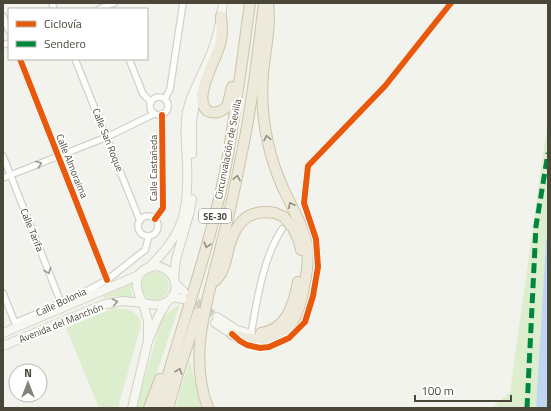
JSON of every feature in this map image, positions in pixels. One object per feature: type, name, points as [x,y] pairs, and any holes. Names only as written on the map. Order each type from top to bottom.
[{"type":"highway","name":"Circunvalación de Sevilla","points":[[208,408],[201,381],[198,358],[202,322],[229,216],[248,123],[264,3]]},
{"type":"highway","points":[[232,334],[249,340],[269,338],[286,330],[298,311],[302,298],[308,263],[307,245],[296,224],[271,158],[265,128],[263,111],[263,74],[270,16],[268,3]]},
{"type":"highway","points":[[221,16],[221,44],[202,94],[203,105],[212,113],[223,111],[230,103],[239,39],[250,4]]},
{"type":"highway","name":"Circunvalación de Sevilla","points":[[159,408],[211,232],[224,176],[238,97],[250,4]]},
{"type":"highway","points":[[211,288],[222,271],[231,240],[236,230],[241,223],[252,214],[260,212],[275,213],[296,224],[301,259],[297,291],[290,312],[286,319],[273,330],[251,334]]},
{"type":"highway","points":[[168,408],[206,288],[215,272]]},
{"type":"highway","points":[[149,408],[174,344],[182,332]]},
{"type":"main road","points":[[148,341],[148,321],[143,303],[136,288],[139,275],[148,268],[170,245],[182,222],[188,185],[186,126],[189,106],[213,50],[223,3]]},
{"type":"main road","points":[[132,408],[148,341],[159,315],[175,288],[176,259],[192,199],[192,126],[199,83]]},
{"type":"main road","points":[[143,303],[156,305],[184,296],[170,272],[160,266],[148,268]]},
{"type":"main road","name":"Avenida del Manchón","points":[[3,333],[139,275]]},
{"type":"main road","name":"Avenida del Manchón","points":[[3,346],[102,305],[122,301],[143,303]]},
{"type":"main road","points":[[232,334],[216,320],[237,330],[251,334]]},
{"type":"street","points":[[165,99],[170,89],[183,3]]},
{"type":"street","points":[[232,334],[240,341],[247,344],[260,348],[269,347],[290,338],[305,322],[313,296],[318,267],[316,239],[304,203],[308,166],[385,86],[451,3]]},
{"type":"street","points":[[3,16],[8,28]]},
{"type":"street","name":"Calle Almoraima","points":[[20,60],[107,280]]},
{"type":"street","name":"Calle San Roque","points":[[74,60],[140,221]]},
{"type":"street","points":[[130,60],[143,94],[151,102]]},
{"type":"street","points":[[154,114],[150,107],[151,102],[156,98],[165,99]]},
{"type":"street","points":[[3,178],[106,137],[154,114],[158,116],[162,115],[166,113],[168,107],[165,99]]},
{"type":"street","name":"Calle Castañeda","points":[[155,219],[164,208],[162,115]]},
{"type":"street","name":"Calle Tarifa","points":[[3,156],[61,303]]},
{"type":"street","points":[[146,217],[152,217],[155,219],[158,225],[157,231],[153,235],[144,235],[139,230],[138,227],[140,221],[146,217]]},
{"type":"street","points":[[251,334],[267,261],[276,237],[282,229]]},
{"type":"street","points":[[116,285],[107,280],[145,250],[149,236]]},
{"type":"street","name":"Calle Bolonia","points":[[3,293],[14,323],[61,303],[107,280]]},
{"type":"green space","points":[[548,118],[548,230],[546,240],[536,408],[492,408],[510,392]]},
{"type":"green space","points":[[155,272],[165,276],[169,286],[165,296],[155,300],[145,296],[141,286],[145,276]]},
{"type":"green space","points":[[132,283],[131,291],[134,299],[116,296],[104,299],[103,296]]},
{"type":"green space","points":[[180,304],[145,408],[136,408],[162,317]]},
{"type":"green space","points":[[114,308],[131,310],[140,318],[141,325],[118,408],[99,408],[66,328]]},
{"type":"green space","points":[[190,361],[201,408],[176,408],[181,387]]},
{"type":"water","points":[[548,230],[548,408],[536,408],[546,240]]},
{"type":"tunnel","points":[[187,295],[217,317]]},
{"type":"marked path","points":[[527,408],[536,226],[548,153]]},
{"type":"cycle path","points":[[232,334],[247,345],[260,348],[269,347],[289,338],[305,322],[313,296],[318,267],[316,239],[304,203],[308,166],[385,86],[451,3]]},
{"type":"cycle path","points":[[20,60],[107,280]]},
{"type":"cycle path","points":[[155,219],[163,208],[162,115]]}]
